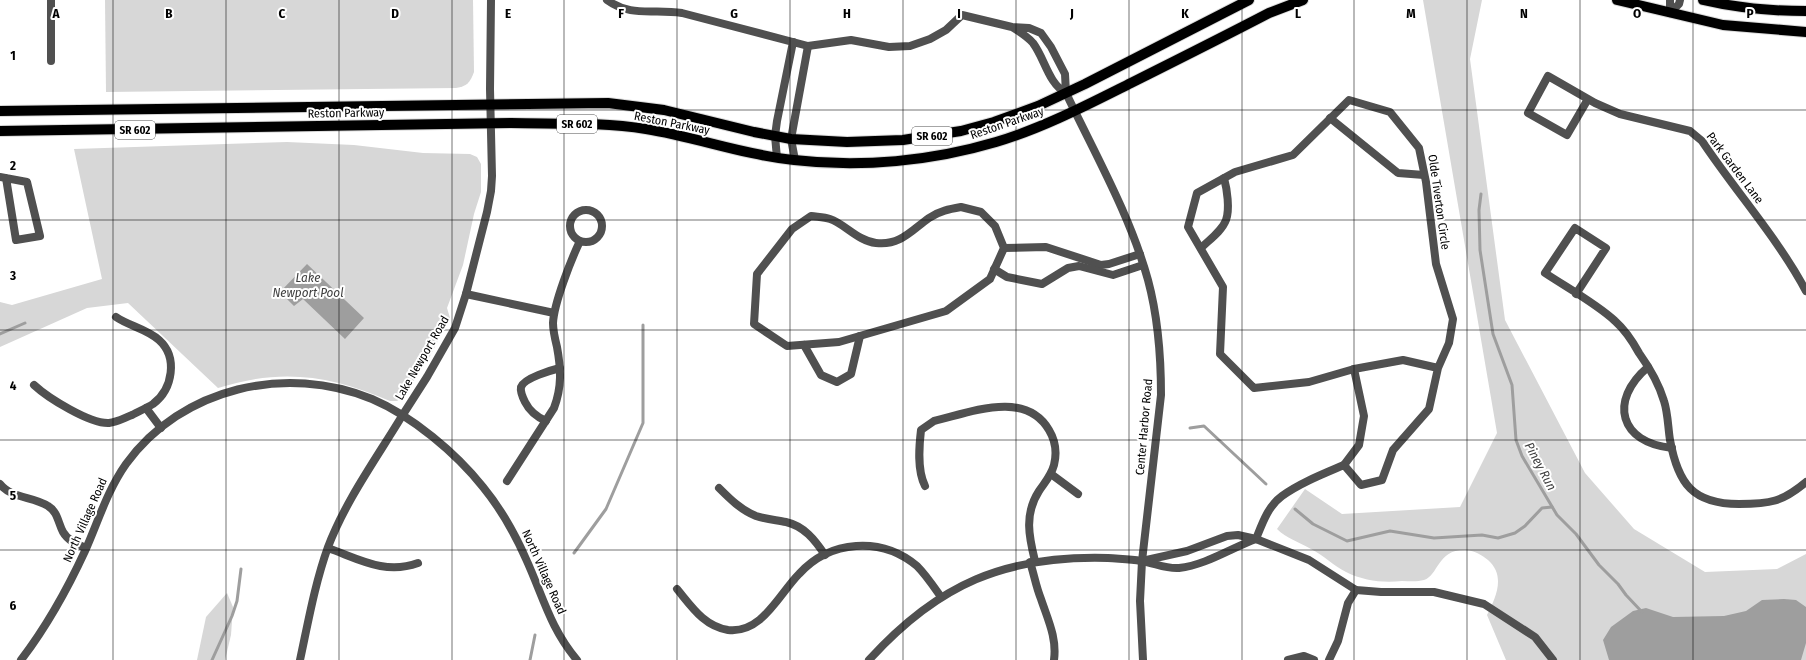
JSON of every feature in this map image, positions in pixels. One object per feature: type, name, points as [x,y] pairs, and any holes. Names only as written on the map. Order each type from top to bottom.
[{"type":"main road","name":"Reston Parkway","points":[[0,111],[490,103],[608,103],[664,110],[775,136],[847,142],[903,140],[961,131],[1018,114],[1066,93],[1249,0]]},
{"type":"main road","name":"Reston Parkway","points":[[0,131],[587,124],[631,127],[677,135],[733,150],[777,158],[856,163],[883,162],[931,156],[997,142],[1074,111],[1269,13],[1303,0]]},
{"type":"main road","points":[[1617,0],[1723,25],[1806,32]]},
{"type":"main road","points":[[1703,0],[1735,6],[1786,11],[1806,11]]},
{"type":"street","points":[[51,0],[51,61]]},
{"type":"street","name":"Lake Newport Road","points":[[300,660],[319,578],[328,548],[341,519],[359,485],[428,377],[447,343],[455,328],[466,294],[491,191],[491,0]]},
{"type":"street","points":[[607,0],[624,10],[665,10],[682,13],[808,46],[844,40],[859,41],[889,47],[910,46],[941,33],[962,15],[1012,28],[1025,35],[1033,43],[1053,81],[1060,90],[1066,93],[1065,74],[1044,36],[1041,33],[1029,28],[1012,28]]},
{"type":"street","points":[[1670,0],[1670,13]]},
{"type":"street","points":[[1670,13],[1679,4],[1680,0]]},
{"type":"street","points":[[777,158],[775,136],[793,42]]},
{"type":"street","points":[[795,160],[791,138],[808,46]]},
{"type":"street","name":"Park Garden Lane","points":[[1588,99],[1567,135],[1528,113],[1548,76],[1588,99],[1620,114],[1690,131],[1702,141],[1779,245],[1796,271],[1806,290]]},
{"type":"street","name":"Center Harbor Road","points":[[1066,93],[1124,215],[1140,254],[1149,288],[1156,327],[1161,371],[1161,395],[1142,561],[1140,601],[1143,660]]},
{"type":"street","name":"Olde Tiverton Circle","points":[[1344,465],[1360,485],[1382,480],[1392,450],[1429,409],[1438,368],[1449,343],[1454,319],[1436,264],[1419,148],[1390,112],[1349,100],[1293,155],[1235,172],[1197,193],[1188,227],[1223,287],[1220,354],[1254,388],[1308,382],[1354,370],[1403,360],[1438,368]]},
{"type":"street","points":[[1330,118],[1398,173],[1424,175]]},
{"type":"street","points":[[3,178],[27,182],[40,236],[16,240],[3,178]]},
{"type":"street","points":[[1201,248],[1214,236],[1226,219],[1228,191],[1224,178]]},
{"type":"street","points":[[961,207],[981,212],[995,226],[1004,248],[990,279],[946,311],[839,342],[804,345],[787,346],[754,324],[757,274],[792,229],[811,216],[830,219],[855,234],[875,243],[891,242],[907,236],[934,215],[944,210],[961,207]]},
{"type":"street","points":[[1576,294],[1606,248],[1575,228],[1545,273],[1616,322],[1639,352],[1657,382],[1665,402],[1672,448],[1678,470],[1689,489],[1700,497],[1722,504],[1765,504],[1788,495],[1806,482]]},
{"type":"street","points":[[507,481],[546,421],[559,396],[561,384],[560,368],[553,331],[554,313],[580,241]]},
{"type":"street","points":[[1004,248],[1046,247],[1101,265],[1109,264],[1140,254]]},
{"type":"street","points":[[994,269],[1007,277],[1042,284],[1068,268],[1079,266],[1113,275],[1143,266]]},
{"type":"street","points":[[466,294],[554,313]]},
{"type":"street","points":[[34,385],[52,400],[98,422],[108,423],[118,421],[154,404],[167,388],[171,368],[170,358],[160,340],[116,317]]},
{"type":"street","points":[[804,345],[821,375],[837,382],[851,374],[860,336]]},
{"type":"street","points":[[1648,367],[1630,385],[1624,405],[1625,420],[1633,432],[1647,443],[1672,448]]},
{"type":"street","points":[[546,421],[533,412],[526,404],[521,392],[521,387],[524,383],[543,373],[560,368]]},
{"type":"street","points":[[869,660],[900,628],[921,610],[941,597],[982,577],[1033,562],[1089,558],[1142,561],[1166,568],[1181,568],[1200,562],[1256,539],[1266,516],[1281,496],[1344,465],[1359,445],[1364,416],[1354,370]]},
{"type":"street","name":"North Village Road","points":[[21,660],[52,616],[69,585],[114,483],[136,452],[161,428],[185,410],[209,398],[246,387],[277,382],[300,382],[323,386],[374,400],[425,431],[461,463],[484,488],[500,511],[527,560],[549,616],[565,646],[577,660]]},
{"type":"street","points":[[925,486],[921,478],[921,430],[934,421],[998,406],[1019,407],[1039,417],[1046,426],[1054,441],[1055,453],[1051,474],[1035,498],[1028,524],[1040,598],[1052,628],[1055,642],[1054,660]]},
{"type":"street","points":[[146,408],[161,428]]},
{"type":"street","points":[[1051,474],[1078,494]]},
{"type":"street","points":[[0,484],[8,491],[46,504],[57,516],[63,533],[68,539],[86,548]]},
{"type":"street","points":[[719,488],[739,506],[754,515],[788,522],[799,527],[817,542],[825,555]]},
{"type":"street","points":[[1142,561],[1188,551],[1227,536],[1238,535],[1256,539],[1309,560],[1356,590],[1380,592],[1434,592],[1484,604],[1535,637],[1553,660]]},
{"type":"street","points":[[677,589],[708,623],[728,630],[743,629],[761,619],[799,573],[811,563],[839,549],[867,545],[893,552],[906,558],[918,567],[941,597]]},
{"type":"street","points":[[328,548],[383,568],[406,567],[418,563]]},
{"type":"street","points":[[1329,660],[1338,641],[1348,603],[1356,590]]},
{"type":"street","points":[[1288,660],[1304,656],[1314,660]]},
{"type":"shaded area","points":[[105,0],[473,0],[474,72],[468,83],[456,88],[106,92]]},
{"type":"shaded area","points":[[1423,0],[1482,0],[1470,59],[1505,320],[1585,473],[1634,529],[1705,572],[1777,569],[1806,554],[1806,660],[1506,660],[1487,615],[1498,587],[1497,573],[1488,560],[1481,555],[1466,550],[1456,551],[1449,554],[1444,558],[1433,573],[1424,580],[1388,582],[1374,581],[1346,572],[1315,551],[1277,529],[1305,489],[1342,514],[1460,507],[1497,433]]},
{"type":"shaded area","points":[[287,142],[354,145],[423,153],[470,154],[477,157],[481,164],[481,192],[474,214],[463,265],[447,308],[450,318],[430,356],[403,397],[397,401],[390,401],[346,385],[305,377],[284,376],[263,378],[218,388],[128,303],[87,308],[0,347],[0,302],[12,305],[102,279],[74,149]]},
{"type":"shaded area","points":[[227,593],[233,607],[231,635],[225,660],[197,660],[206,617]]},
{"type":"water","name":"Lake Newport Pool","points":[[307,264],[364,318],[345,339],[303,299],[294,306],[280,292]]},
{"type":"water","points":[[1762,600],[1796,600],[1806,607],[1806,643],[1801,660],[1609,660],[1603,640],[1611,627],[1633,611],[1646,608],[1673,617],[1724,616],[1746,611]]},
{"type":"waterway","name":"Piney Run","points":[[1481,194],[1479,210],[1480,250],[1493,334],[1512,385],[1516,440],[1522,456],[1557,515],[1576,534],[1599,565],[1642,612]]},
{"type":"waterway","points":[[0,334],[25,323]]},
{"type":"waterway","points":[[574,553],[606,509],[643,423],[643,325]]},
{"type":"waterway","points":[[1190,428],[1204,426],[1266,484]]},
{"type":"waterway","points":[[1295,509],[1313,524],[1347,541],[1390,531],[1434,538],[1482,535],[1498,538],[1515,533],[1525,526],[1542,508],[1552,507]]},
{"type":"waterway","points":[[212,660],[232,616],[237,601],[241,569]]},
{"type":"waterway","points":[[530,660],[535,635]]}]
